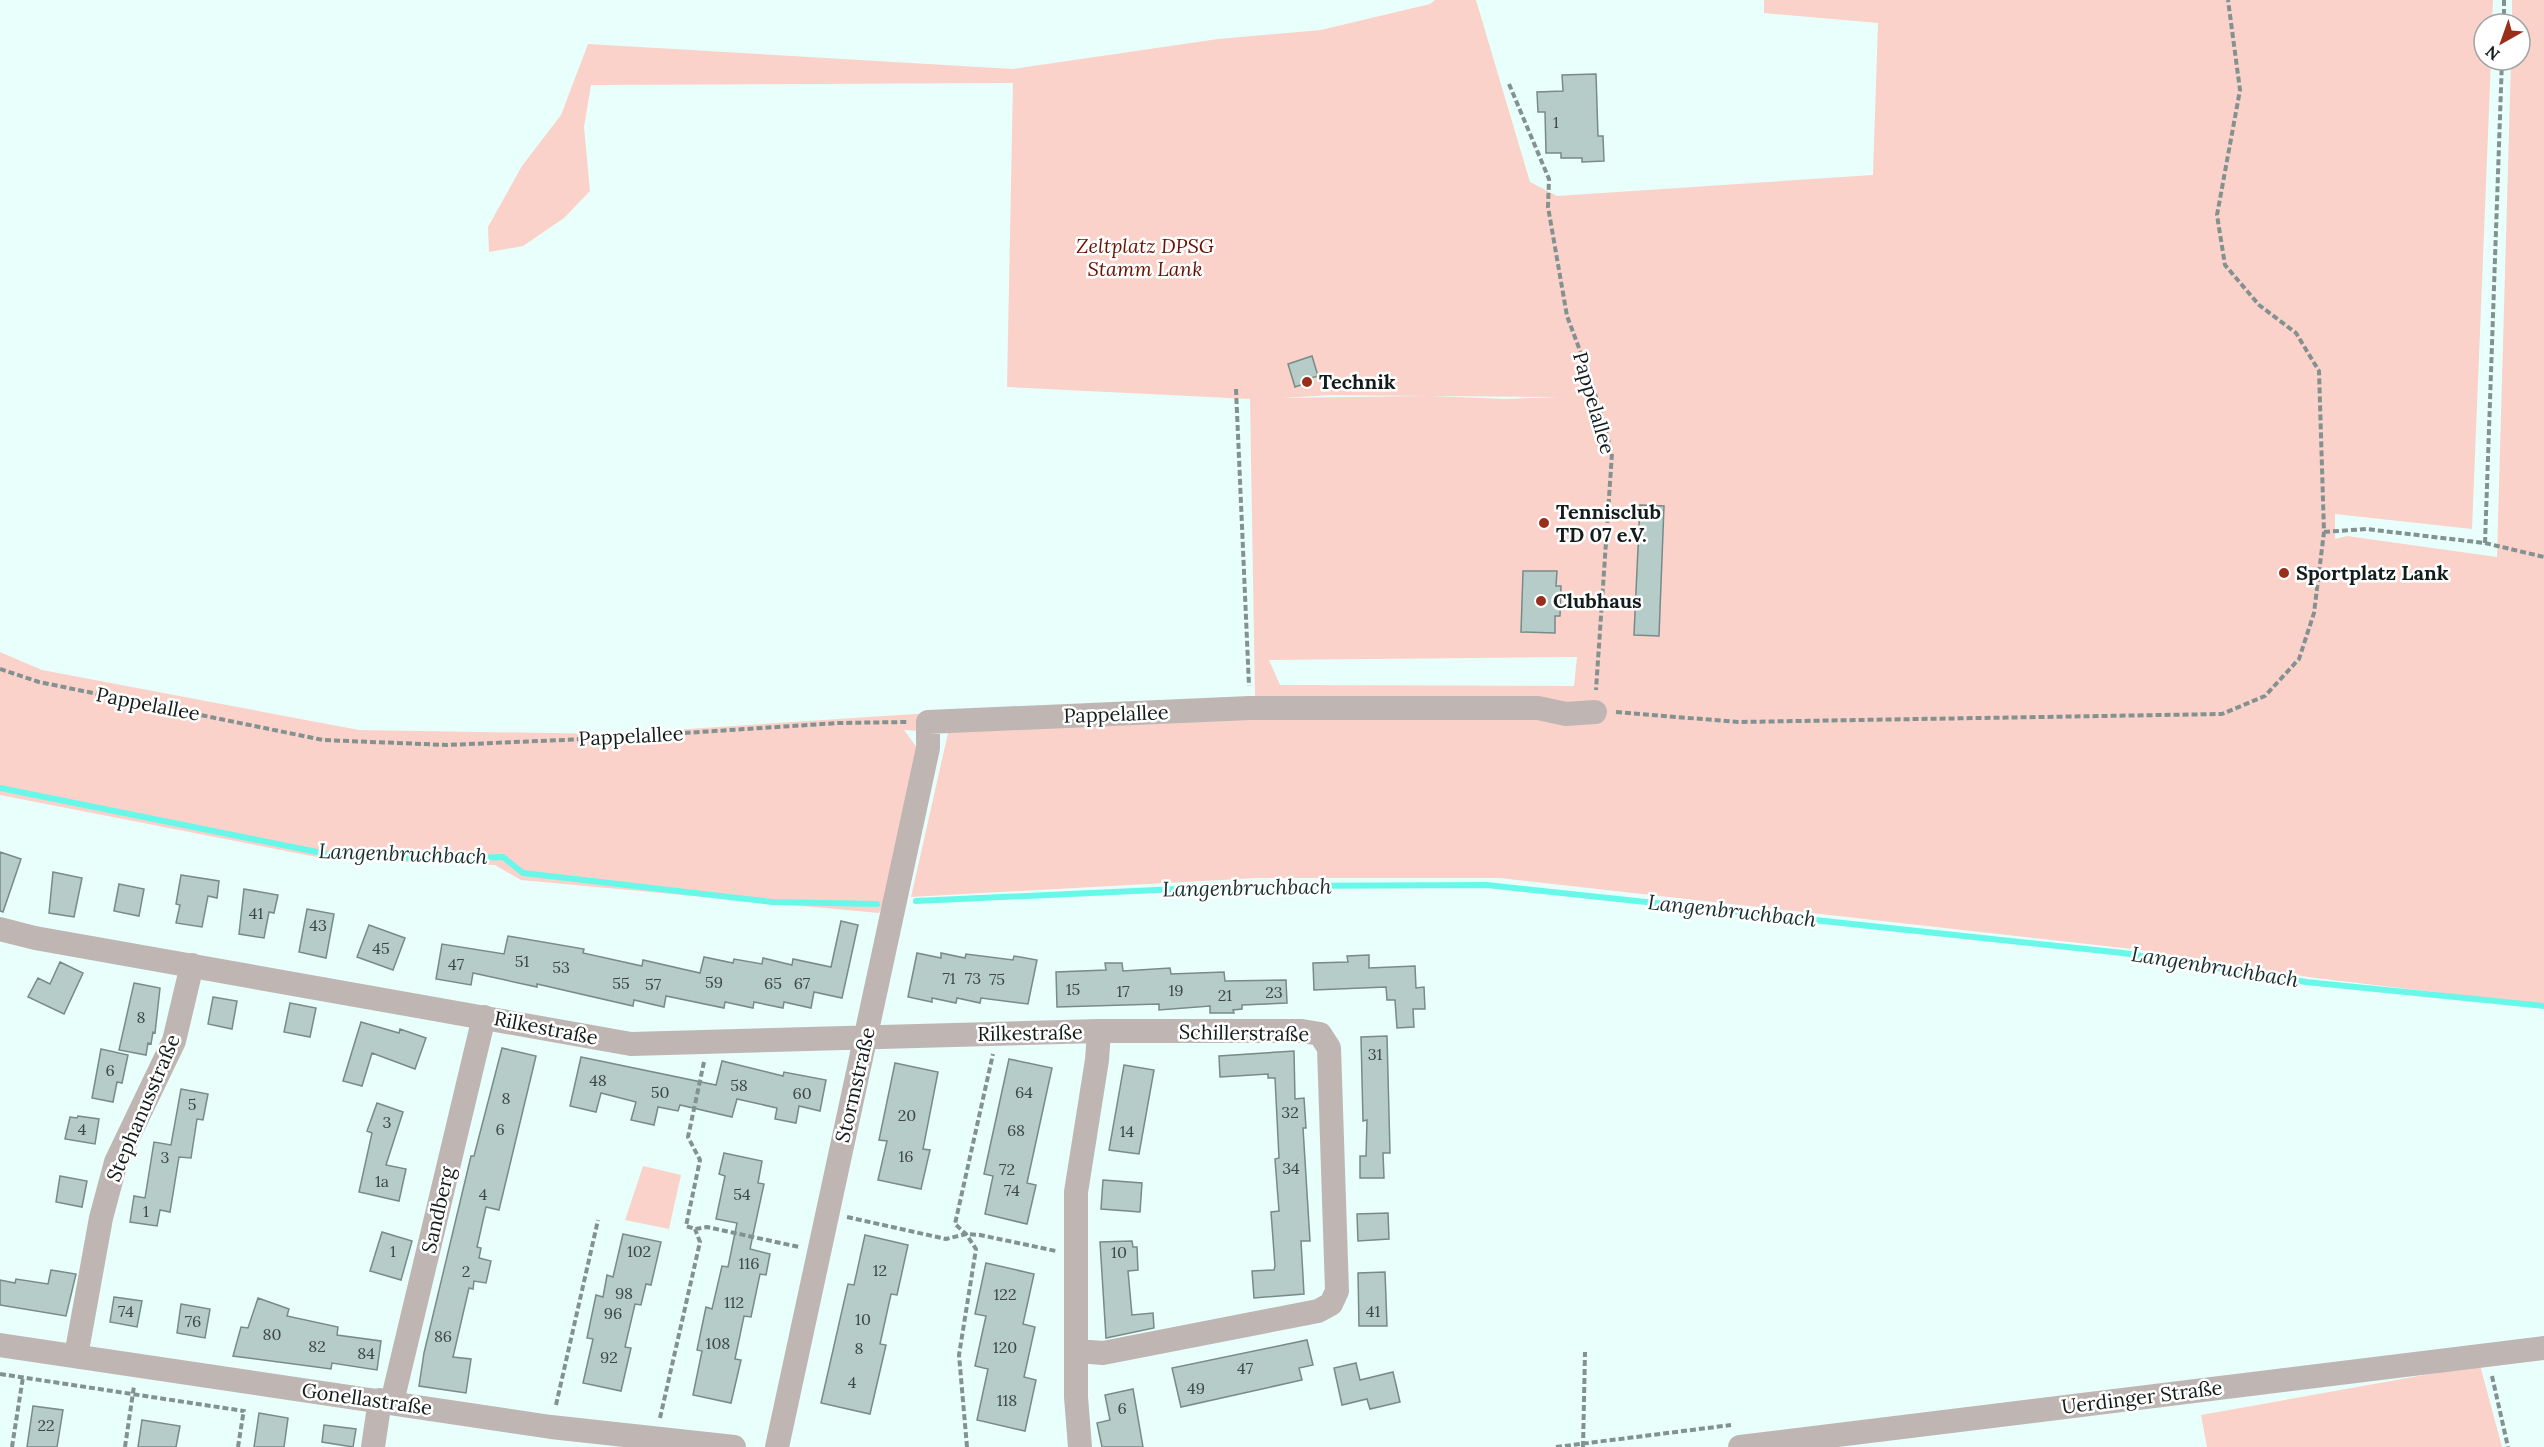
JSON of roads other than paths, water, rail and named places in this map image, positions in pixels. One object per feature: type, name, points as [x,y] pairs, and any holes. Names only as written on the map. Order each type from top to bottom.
[{"type":"street","name":"Pappelallee","points":[[928,722],[1250,708],[1538,708],[1566,714],[1595,712]]},
{"type":"street","name":"Stormstraße","points":[[777,1447],[825,1212],[867,1037],[928,748],[928,722]]},
{"type":"street","name":"Rilkestraße","points":[[0,929],[35,938],[631,1044],[1099,1031]]},
{"type":"street","name":"Stephanusstraße","points":[[76,1356],[101,1218],[116,1162],[174,1041],[192,965]]},
{"type":"street","name":"Sandberg","points":[[373,1447],[484,1017]]},
{"type":"street","points":[[1080,1447],[1075,1255],[1076,1192],[1097,1060],[1099,1031]]},
{"type":"street","name":"Schillerstraße","points":[[1077,1351],[1103,1353],[1318,1311],[1331,1304],[1337,1291],[1329,1048],[1325,1040],[1312,1031],[1099,1031]]},
{"type":"street","name":"Gonellastraße","points":[[0,1345],[664,1443],[734,1447]]},
{"type":"street","name":"Uerdinger Straße","points":[[1740,1447],[2544,1348]]},
{"type":"waterway","name":"Langenbruchbach","points":[[0,788],[327,854],[430,859],[503,857],[523,873],[772,902],[877,904]]},
{"type":"waterway","name":"Langenbruchbach","points":[[916,901],[1242,886],[1487,885],[2123,953],[2306,982],[2544,1006]]},
{"type":"place","name":"Technik","points":[[1307,382]]},
{"type":"place","name":"Tennisclub TD 07 e.V.","points":[[1544,523]]},
{"type":"place","name":"Sportplatz Lank","points":[[2284,573]]},
{"type":"place","name":"Clubhaus","points":[[1541,601]]},
{"type":"park label","name":"Zeltplatz DPSG Stamm Lank","points":[[1145,258]]}]
